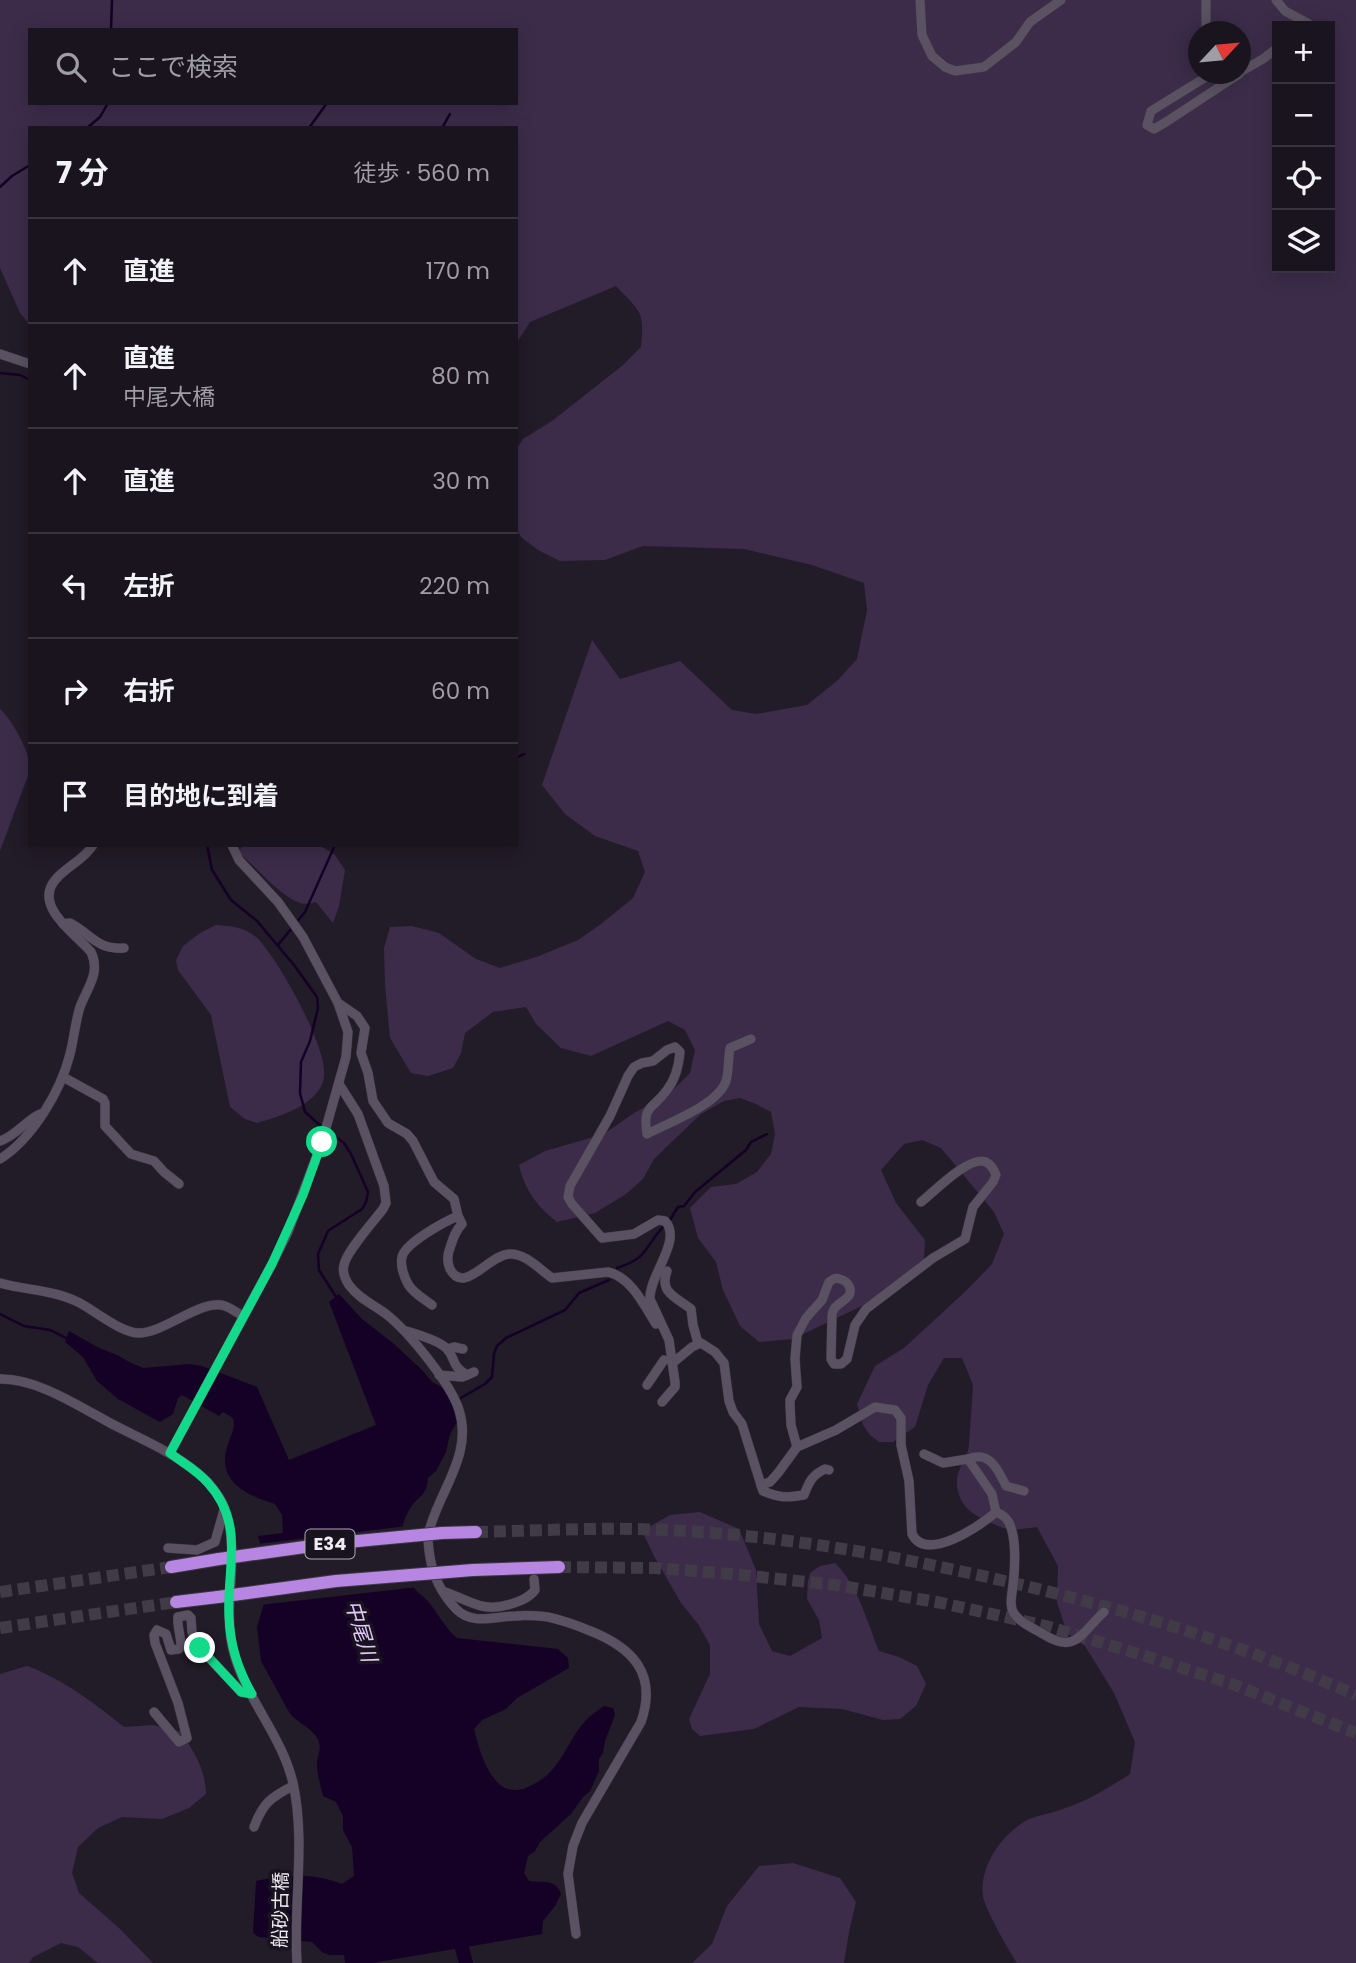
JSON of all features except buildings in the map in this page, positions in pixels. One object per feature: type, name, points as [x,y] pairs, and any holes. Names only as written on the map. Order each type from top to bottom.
[{"type":"highway","name":"E34","points":[[171,1567],[326,1544],[476,1532]]},
{"type":"highway","name":"E34","points":[[176,1602],[337,1581],[473,1570],[559,1567]]},
{"type":"street","points":[[920,0],[922,35],[932,56],[945,67],[955,71],[984,67],[1016,42],[1030,22],[1061,0]]},
{"type":"street","points":[[1206,0],[1206,21]]},
{"type":"street","points":[[1276,0],[1285,11],[1303,21]]},
{"type":"street","points":[[1251,66],[1272,51]]},
{"type":"street","points":[[1195,84],[1151,111],[1147,125],[1154,129],[1223,84]]},
{"type":"street","points":[[0,354],[28,363]]},
{"type":"street","points":[[0,1159],[24,1139],[63,1077],[81,1004],[94,979],[95,959],[50,907],[49,900],[55,880],[91,847]]},
{"type":"street","points":[[170,1453],[288,1232],[322,1142],[346,1057],[348,1032],[338,1003],[299,932],[239,860],[233,847]]},
{"type":"street","points":[[63,923],[70,923],[111,949],[124,948]]},
{"type":"street","points":[[338,1003],[357,1016],[365,1028],[361,1053],[373,1101],[388,1123],[407,1134],[413,1141],[435,1182],[454,1199],[462,1224],[456,1231],[448,1253],[450,1268],[455,1275],[463,1279],[469,1278],[494,1259],[508,1254],[523,1256],[552,1278],[608,1272],[616,1274],[628,1283],[654,1321],[664,1342],[675,1387],[662,1402]]},
{"type":"street","points":[[647,1385],[668,1360],[669,1340],[650,1299],[650,1292],[668,1245],[671,1233],[668,1223],[658,1220],[634,1234],[602,1238],[572,1204],[568,1197],[570,1185],[634,1067],[653,1061],[675,1047],[680,1052],[679,1063],[668,1090],[652,1104],[645,1115],[647,1134],[698,1108],[718,1093],[725,1085],[730,1048],[751,1039]]},
{"type":"street","points":[[63,1077],[103,1099],[105,1126],[119,1143],[131,1154],[154,1161],[179,1184]]},
{"type":"street","points":[[339,1084],[358,1114],[384,1186],[386,1203],[347,1257],[343,1267],[344,1278],[358,1294],[406,1331],[456,1399],[463,1429],[462,1445],[455,1469],[428,1536],[432,1570],[438,1585],[456,1609],[469,1618],[488,1620],[514,1615],[548,1618],[603,1635],[628,1651],[642,1670],[647,1697],[641,1722],[582,1823],[573,1846],[568,1874],[576,1934]]},
{"type":"street","points":[[0,1141],[42,1113]]},
{"type":"street","points":[[797,1447],[791,1425],[790,1400],[797,1387],[797,1335],[806,1318],[822,1300],[829,1282],[838,1278],[845,1280],[850,1291],[844,1302],[833,1310],[832,1315],[831,1359],[834,1363],[841,1364],[847,1359],[855,1325],[866,1309],[933,1258],[965,1239],[973,1207],[996,1175],[992,1167],[984,1161],[978,1161],[957,1171],[921,1202]]},
{"type":"street","points":[[432,1305],[408,1284],[402,1256],[435,1226],[458,1216]]},
{"type":"street","points":[[667,1270],[663,1281],[665,1288],[691,1309],[698,1343]]},
{"type":"street","points":[[0,1283],[52,1292],[77,1301],[137,1334],[153,1331],[206,1306],[224,1306],[243,1316]]},
{"type":"street","points":[[406,1331],[448,1349],[457,1369],[471,1373],[461,1377],[439,1375]]},
{"type":"street","points":[[668,1360],[675,1361],[698,1343]]},
{"type":"street","points":[[698,1343],[707,1345],[724,1363],[729,1401],[742,1424],[763,1491],[785,1498],[804,1495],[815,1474],[829,1470]]},
{"type":"street","points":[[448,1349],[463,1349]]},
{"type":"street","points":[[0,1379],[12,1379],[43,1388],[170,1453],[209,1484],[225,1508],[215,1542],[197,1550],[168,1548]]},
{"type":"street","points":[[761,1485],[770,1482],[778,1474],[797,1447],[836,1430],[875,1407],[889,1408],[895,1410],[901,1418],[902,1456],[909,1481],[912,1534],[920,1545],[941,1543],[972,1530],[996,1511]]},
{"type":"street","points":[[924,1454],[943,1462],[982,1456],[998,1468],[1006,1486],[1024,1491]]},
{"type":"street","points":[[968,1459],[992,1494],[996,1511],[1010,1523],[1014,1545],[1011,1608],[1016,1617],[1055,1641],[1069,1643],[1084,1633],[1104,1612]]},
{"type":"street","name":"船砂古橋","points":[[225,1508],[232,1531],[233,1549],[229,1615],[231,1639],[244,1681],[285,1759],[293,1786],[299,1857],[295,1938],[297,1963]]},
{"type":"street","points":[[443,1592],[478,1606],[501,1607],[530,1596],[535,1590],[534,1579]]},
{"type":"street","points":[[154,1712],[179,1742],[187,1738],[178,1703],[154,1635],[157,1630],[166,1634],[171,1650],[179,1649],[181,1637],[177,1623],[178,1617],[183,1615],[191,1618],[192,1632],[200,1648],[241,1692],[252,1694]]},
{"type":"street","points":[[254,1826],[266,1803],[273,1796],[293,1786]]},
{"type":"shaded area","points":[[0,0],[1356,0],[1356,1963],[1017,1963],[992,1919],[984,1902],[983,1885],[989,1862],[1001,1842],[1027,1820],[1081,1802],[1130,1774],[1135,1742],[1114,1693],[1085,1646],[1067,1633],[1057,1602],[1058,1566],[1037,1527],[1001,1527],[973,1513],[960,1497],[957,1477],[969,1446],[973,1385],[962,1358],[944,1358],[928,1385],[915,1427],[893,1442],[879,1442],[863,1425],[857,1404],[875,1366],[904,1348],[968,1289],[992,1264],[1004,1234],[994,1212],[941,1148],[922,1140],[904,1144],[881,1170],[896,1203],[925,1240],[924,1261],[870,1302],[793,1339],[759,1342],[740,1326],[723,1290],[716,1262],[698,1238],[690,1208],[711,1187],[736,1184],[757,1172],[771,1154],[775,1134],[771,1112],[740,1098],[724,1101],[701,1114],[654,1159],[643,1179],[626,1194],[595,1213],[557,1222],[533,1197],[519,1165],[545,1151],[604,1134],[634,1113],[669,1094],[690,1073],[695,1050],[685,1030],[668,1021],[591,1056],[561,1048],[536,1024],[526,1007],[493,1012],[465,1033],[461,1053],[453,1068],[428,1076],[411,1073],[390,1038],[384,948],[390,927],[412,926],[439,933],[476,959],[500,968],[578,940],[633,898],[645,872],[638,851],[595,836],[565,814],[542,785],[592,640],[620,679],[680,661],[732,710],[756,714],[807,705],[838,680],[857,659],[867,610],[864,583],[812,565],[744,549],[643,546],[605,560],[560,561],[538,550],[521,537],[518,531],[518,447],[523,439],[552,421],[623,365],[641,347],[642,326],[636,307],[616,286],[530,322],[518,341],[518,126],[28,126],[28,323],[20,313],[0,268]]},
{"type":"shaded area","points":[[0,709],[20,737],[28,759],[28,775],[0,851]]},
{"type":"shaded area","points":[[241,847],[322,847],[335,855],[345,870],[333,923],[316,902],[306,904],[292,899],[276,888],[239,853]]},
{"type":"shaded area","points":[[216,925],[247,931],[265,947],[288,982],[310,1025],[323,1063],[323,1082],[306,1103],[290,1112],[257,1123],[245,1119],[230,1107],[211,1015],[178,970],[176,960],[183,946]]},
{"type":"shaded area","points":[[700,1512],[739,1529],[756,1570],[759,1624],[772,1651],[790,1656],[822,1638],[819,1620],[807,1599],[808,1581],[810,1573],[820,1566],[835,1563],[856,1593],[879,1651],[917,1666],[926,1684],[916,1706],[900,1719],[883,1720],[842,1709],[799,1707],[754,1729],[700,1736],[692,1729],[689,1719],[710,1674],[710,1645],[681,1603],[642,1531],[670,1515]]},
{"type":"shaded area","points":[[27,1666],[66,1685],[124,1727],[153,1725],[182,1732],[198,1761],[204,1776],[206,1794],[189,1808],[162,1819],[122,1817],[98,1828],[78,1847],[72,1873],[79,1893],[153,1963],[98,1963],[78,1947],[61,1943],[33,1957],[29,1963],[0,1963],[0,1674]]},
{"type":"shaded area","points":[[793,1863],[840,1878],[856,1902],[844,1963],[692,1963],[712,1944],[727,1906],[759,1866]]},
{"type":"water","points":[[339,1294],[362,1319],[394,1344],[432,1382],[458,1396],[462,1405],[462,1413],[450,1434],[446,1452],[436,1471],[428,1478],[424,1493],[412,1505],[405,1519],[400,1550],[408,1580],[457,1638],[558,1649],[568,1658],[569,1668],[517,1698],[506,1709],[482,1720],[474,1729],[490,1773],[506,1788],[516,1790],[534,1784],[555,1766],[587,1719],[604,1706],[613,1708],[615,1715],[599,1759],[599,1771],[590,1791],[571,1814],[528,1856],[524,1873],[529,1881],[552,1883],[561,1894],[543,1921],[542,1934],[372,1963],[345,1963],[344,1955],[329,1955],[312,1942],[259,1937],[253,1933],[256,1881],[299,1876],[342,1884],[354,1876],[352,1847],[343,1830],[343,1816],[336,1802],[323,1796],[317,1766],[319,1742],[312,1732],[289,1712],[261,1661],[257,1627],[266,1597],[258,1536],[283,1533],[282,1515],[275,1504],[244,1491],[230,1477],[225,1457],[234,1428],[233,1418],[223,1412],[219,1416],[182,1395],[178,1398],[173,1414],[160,1422],[118,1399],[97,1381],[83,1357],[65,1342],[69,1331],[143,1368],[190,1364],[202,1366],[257,1387],[289,1460],[376,1425],[329,1302]]},
{"type":"pier","points":[[407,1526],[404,1534],[405,1567],[418,1587],[260,1605],[263,1597],[263,1575],[257,1544]]},
{"type":"waterway","points":[[111,28],[112,0]]},
{"type":"waterway","points":[[89,126],[100,117],[107,105]]},
{"type":"waterway","points":[[310,126],[326,105]]},
{"type":"waterway","points":[[443,126],[450,114]]},
{"type":"waterway","points":[[0,187],[28,166]]},
{"type":"waterway","points":[[0,373],[20,375],[28,379]]},
{"type":"waterway","points":[[518,757],[524,754]]},
{"type":"waterway","points":[[207,847],[212,870],[231,900],[257,921],[317,997],[318,1008],[310,1041],[301,1062],[300,1093],[305,1112],[322,1127]]},
{"type":"waterway","points":[[278,945],[305,912],[334,847]]},
{"type":"waterway","points":[[328,1131],[344,1143],[368,1192],[362,1209],[328,1231],[318,1254],[319,1270],[338,1300]]},
{"type":"waterway","points":[[670,1220],[678,1207],[684,1206],[695,1192],[746,1150],[751,1142],[767,1134]]},
{"type":"waterway","points":[[617,1268],[641,1256],[663,1227]]},
{"type":"waterway","points":[[459,1399],[492,1377],[494,1354],[497,1346],[506,1338],[565,1310],[579,1293],[609,1280]]},
{"type":"waterway","points":[[0,1314],[24,1326],[50,1330],[68,1339]]},
{"type":"waterway","name":"中尾川","points":[[457,1930],[466,1963]]},
{"type":"tunnel","points":[[476,1532],[676,1530],[760,1537],[886,1556],[1019,1584],[1166,1624],[1262,1657],[1356,1695]]},
{"type":"tunnel","points":[[0,1592],[171,1567]]},
{"type":"tunnel","points":[[559,1567],[655,1568],[732,1574],[836,1585],[942,1603],[1046,1626],[1139,1654],[1232,1684],[1356,1733]]},
{"type":"tunnel","points":[[0,1628],[176,1602]]},
{"type":"route","points":[[200,1648],[241,1692],[252,1694],[244,1681],[231,1639],[229,1615],[233,1549],[232,1531],[225,1508],[199,1474],[170,1453],[288,1232],[322,1142]]}]
